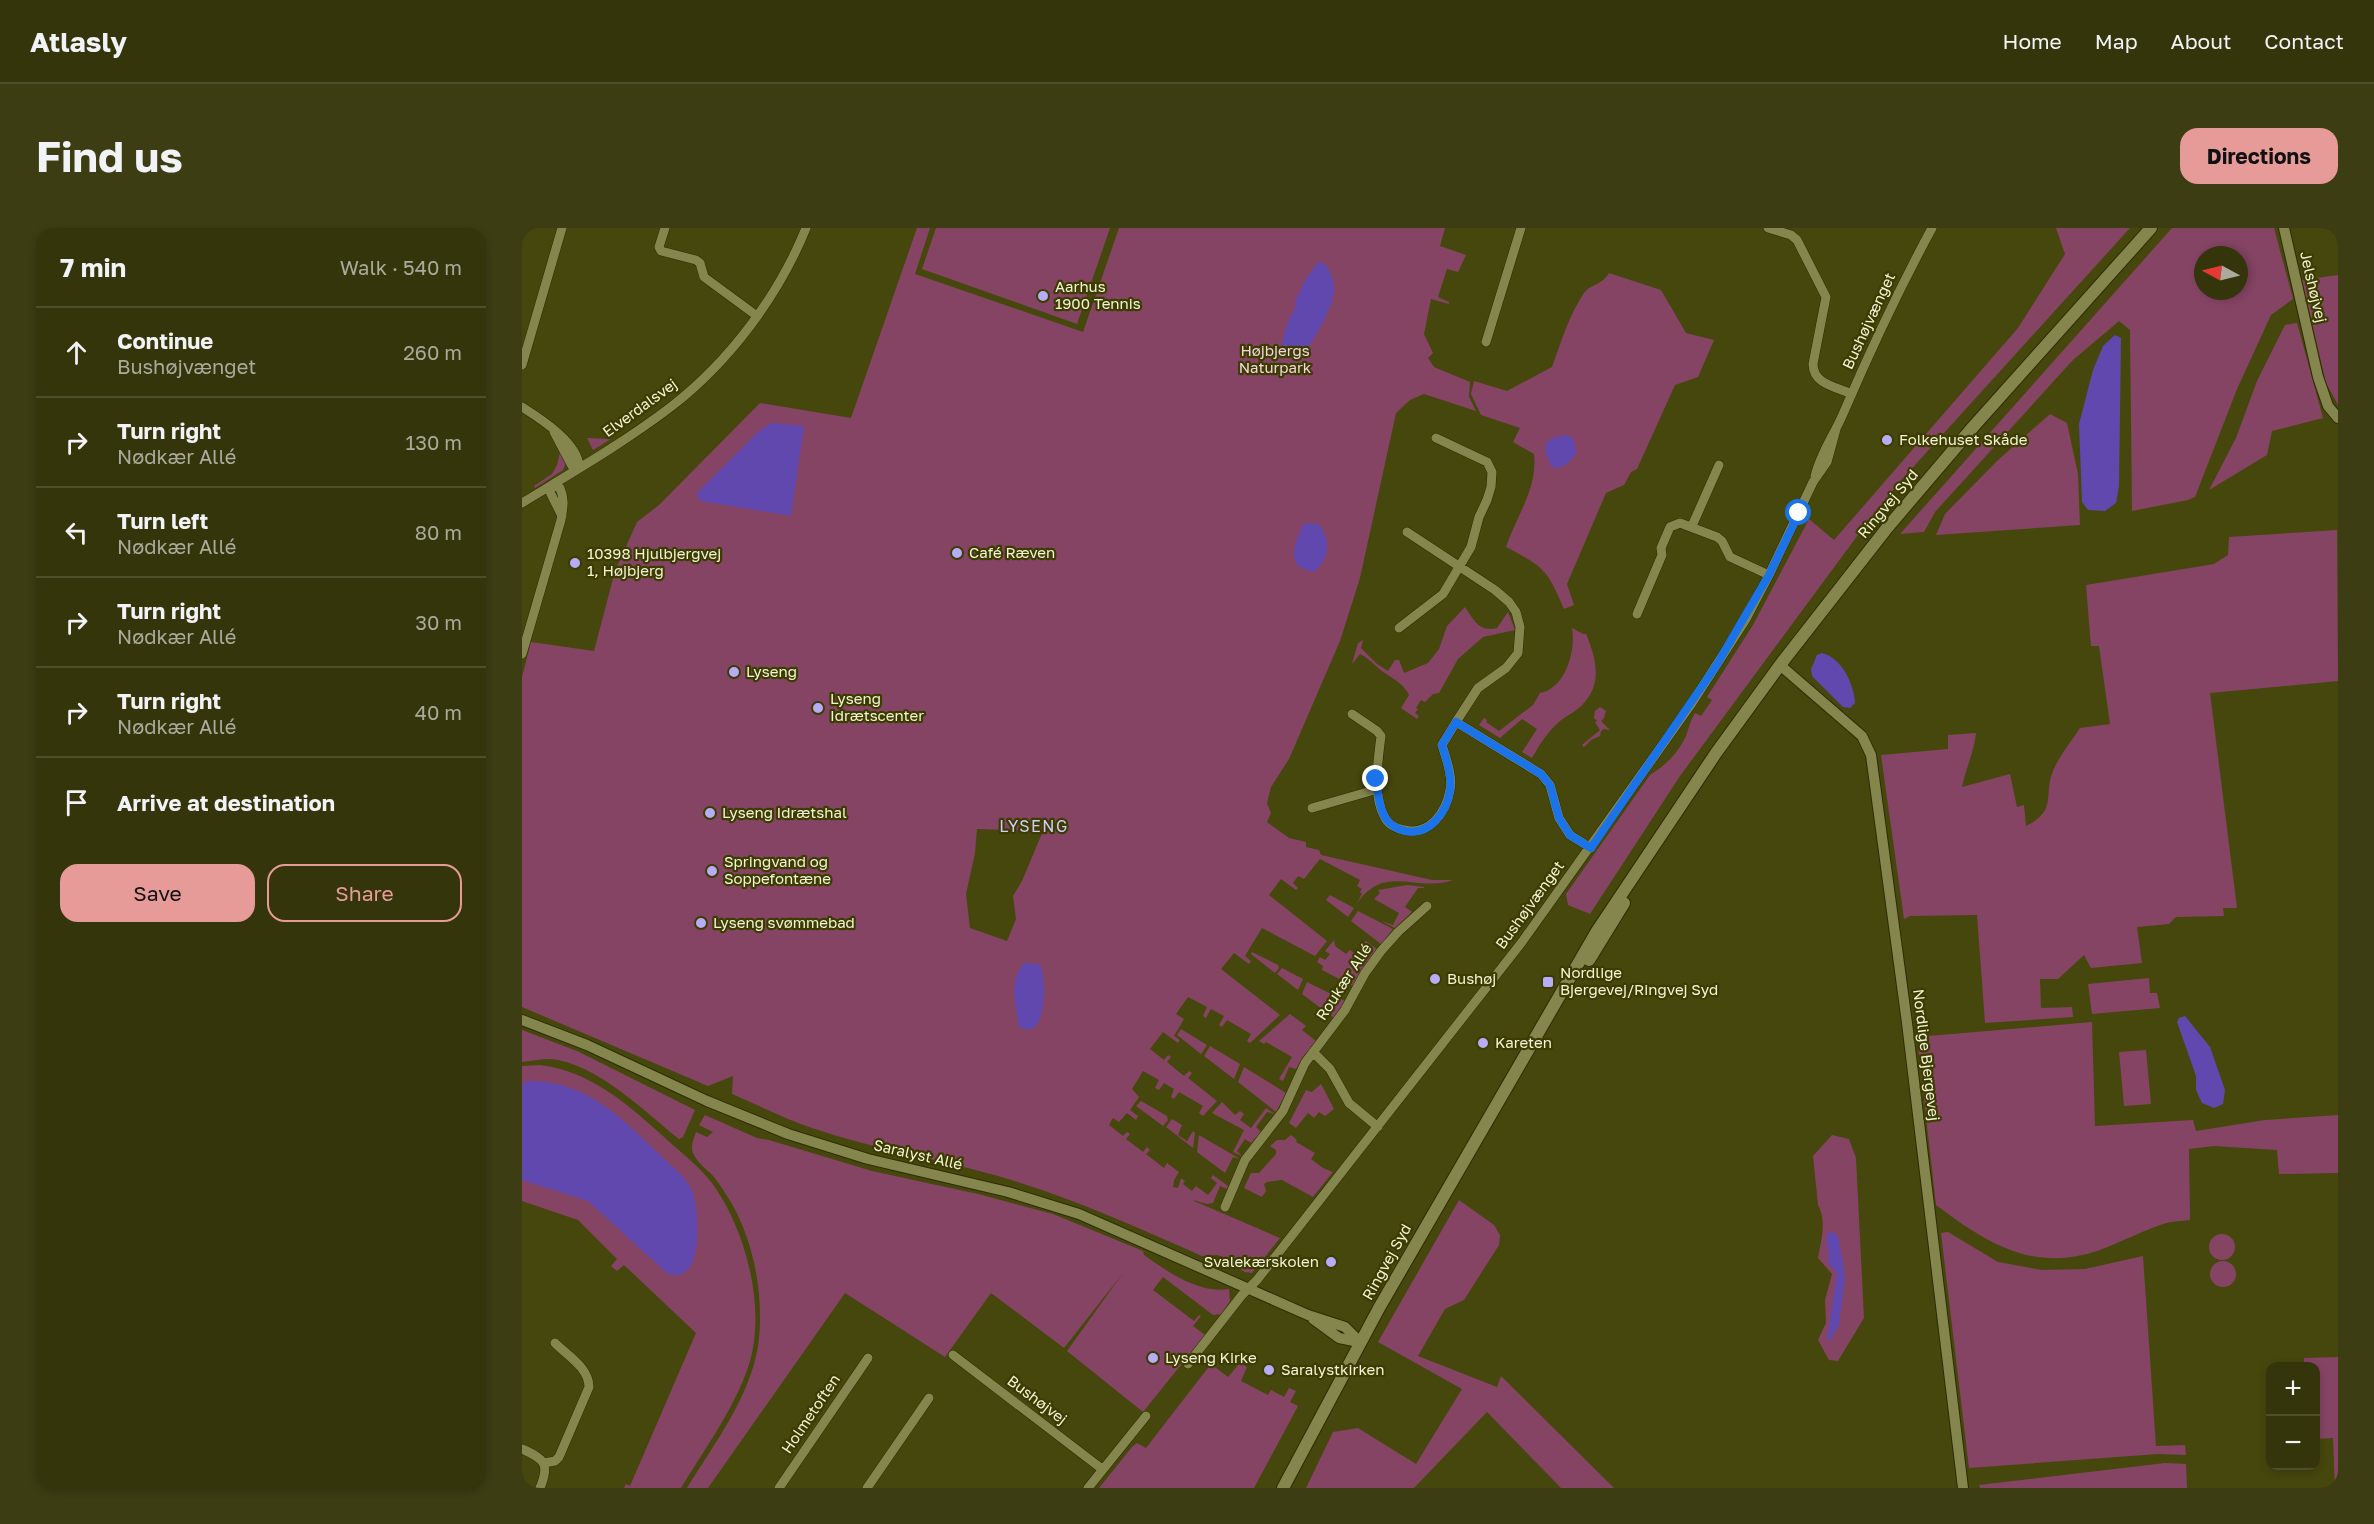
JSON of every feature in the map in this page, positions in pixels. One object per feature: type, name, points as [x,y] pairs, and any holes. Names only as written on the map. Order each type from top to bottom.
[{"type":"main road","name":"Ringvej Syd","points":[[1283,1488],[1360,1342],[1524,1055],[1605,935],[1672,819],[1716,753],[1780,666],[1915,495],[1972,427],[2151,228]]},
{"type":"street","points":[[522,364],[562,228]]},
{"type":"street","points":[[664,228],[659,247],[661,251],[696,260],[700,263],[704,277],[757,316]]},
{"type":"street","name":"Elverdalsvej","points":[[522,503],[625,440],[673,405],[721,360],[768,301],[806,228]]},
{"type":"street","points":[[1486,342],[1521,228]]},
{"type":"street","points":[[1768,228],[1791,235],[1797,240],[1826,297],[1813,364],[1814,374],[1819,380],[1852,394]]},
{"type":"street","name":"Bushøjvænget","points":[[1249,1288],[1496,976],[1591,848],[1716,666],[1769,575],[1814,482],[1831,453],[1836,429],[1884,320],[1932,228]]},
{"type":"street","name":"Jelshøjvej","points":[[2284,228],[2318,377],[2328,406],[2338,418]]},
{"type":"street","points":[[522,407],[566,440],[579,462],[579,468]]},
{"type":"street","points":[[1400,628],[1443,594],[1471,547],[1479,517],[1487,500],[1492,472],[1487,462],[1436,438]]},
{"type":"street","points":[[1692,526],[1719,465]]},
{"type":"street","points":[[522,654],[562,516],[550,492],[552,485]]},
{"type":"street","points":[[1637,614],[1662,555],[1661,548],[1670,527],[1680,523],[1720,539],[1732,559],[1769,575]]},
{"type":"street","points":[[1352,714],[1381,736],[1376,761],[1378,789],[1385,818],[1396,829],[1413,833],[1432,825],[1444,811],[1449,796],[1451,787],[1442,745],[1478,688],[1506,668],[1518,653],[1521,631],[1516,612],[1509,602],[1496,590],[1407,532]]},
{"type":"street","name":"Nordlige Bjergevej","points":[[1780,666],[1862,736],[1871,755],[1909,1035],[1963,1488]]},
{"type":"street","points":[[1456,722],[1541,774],[1550,785],[1559,818],[1570,835],[1591,848]]},
{"type":"street","points":[[1312,808],[1378,789]]},
{"type":"street","name":"Roukær Allé","points":[[1225,1207],[1245,1160],[1283,1111],[1300,1071],[1345,1010],[1365,973],[1398,932],[1427,906]]},
{"type":"street","name":"Saralyst Allé","points":[[522,1020],[579,1042],[707,1101],[788,1134],[868,1159],[1008,1192],[1056,1206],[1115,1228],[1308,1315],[1339,1338],[1360,1342]]},
{"type":"street","points":[[1313,1052],[1335,1076],[1349,1103],[1377,1127]]},
{"type":"street","points":[[1188,1364],[1249,1288]]},
{"type":"street","points":[[544,1463],[555,1461],[559,1457],[589,1388],[586,1372],[555,1343]]},
{"type":"street","name":"Bushøjvej","points":[[953,1355],[1102,1469]]},
{"type":"street","name":"Holmetoften","points":[[778,1488],[868,1358]]},
{"type":"street","points":[[867,1488],[929,1398]]},
{"type":"street","points":[[1088,1488],[1146,1416]]},
{"type":"street","points":[[522,1449],[538,1456],[544,1463],[546,1474],[540,1488]]},
{"type":"green space","name":"Højbjergs Naturpark","points":[[917,228],[930,228],[915,274],[1083,332],[1119,228],[1445,228],[1440,246],[1466,255],[1458,272],[1447,269],[1438,297],[1449,304],[1431,299],[1424,334],[1433,353],[1428,358],[1434,367],[1470,382],[1469,397],[1476,411],[1424,394],[1410,400],[1396,413],[1360,578],[1340,641],[1289,759],[1271,787],[1267,803],[1271,813],[1267,822],[1289,838],[1306,842],[1306,847],[1319,850],[1321,855],[1432,880],[1453,880],[1439,883],[1389,882],[1378,885],[1367,892],[1356,905],[1362,894],[1360,892],[1362,889],[1357,886],[1360,880],[1320,859],[1304,879],[1298,876],[1293,883],[1298,888],[1296,890],[1281,879],[1269,895],[1327,941],[1315,956],[1262,928],[1245,956],[1251,961],[1249,964],[1234,953],[1221,969],[1280,1015],[1250,1043],[1247,1041],[1251,1034],[1227,1020],[1222,1027],[1219,1025],[1224,1016],[1211,1009],[1206,1018],[1203,1016],[1207,1007],[1188,997],[1176,1014],[1184,1019],[1174,1036],[1180,1040],[1178,1043],[1163,1032],[1150,1049],[1164,1060],[1168,1055],[1171,1057],[1167,1062],[1184,1076],[1189,1071],[1192,1073],[1188,1078],[1217,1101],[1203,1116],[1199,1113],[1203,1106],[1179,1092],[1174,1099],[1171,1097],[1174,1089],[1164,1083],[1159,1090],[1155,1088],[1159,1080],[1143,1071],[1132,1089],[1139,1097],[1130,1110],[1138,1116],[1136,1120],[1127,1113],[1119,1122],[1113,1118],[1109,1125],[1123,1136],[1127,1132],[1130,1134],[1126,1139],[1143,1152],[1147,1147],[1150,1150],[1146,1154],[1164,1168],[1167,1163],[1179,1172],[1173,1187],[1178,1188],[1181,1178],[1185,1181],[1183,1184],[1192,1191],[1196,1186],[1208,1195],[1217,1183],[1211,1178],[1213,1175],[1228,1186],[1227,1189],[1220,1186],[1213,1203],[1194,1201],[1280,1238],[1252,1273],[1235,1266],[1233,1260],[1217,1255],[1202,1256],[1101,1212],[1024,1184],[858,1142],[802,1124],[732,1094],[733,1076],[708,1086],[522,1007],[522,677],[531,642],[594,651],[615,571],[637,522],[659,505],[760,403],[851,418]],"holes":[[[977,829],[1043,831],[1022,881],[1013,896],[1016,919],[1007,941],[970,928],[966,894],[975,853]]]},
{"type":"green space","name":"Aarhus 1900 Tennis","points":[[936,228],[1110,228],[1077,324],[922,269]]},
{"type":"green space","points":[[2056,228],[2130,228],[1905,476],[1866,524],[1680,776],[1590,914],[1568,905],[1566,894],[1650,775],[1666,763],[1679,748],[1695,713],[1701,716],[1712,700],[1707,697],[1753,625],[1809,519],[1834,540],[2018,328],[2065,254]]},
{"type":"green space","points":[[2172,228],[2274,228],[2293,299],[2271,315],[2237,389],[2195,497],[2132,511],[2130,330],[2119,321],[2072,361],[1935,512],[1924,532],[1900,534]]},
{"type":"green space","points":[[1609,273],[1661,290],[1686,333],[1714,340],[1698,377],[1675,385],[1637,469],[1631,472],[1624,485],[1606,493],[1567,584],[1574,605],[1564,609],[1543,570],[1506,547],[1530,490],[1534,454],[1513,442],[1520,428],[1481,415],[1471,394],[1474,381],[1507,391],[1552,367],[1579,301],[1587,290],[1603,280]]},
{"type":"green space","points":[[2338,275],[2338,405],[2326,383],[2302,280]]},
{"type":"green space","points":[[2297,323],[2323,418],[2272,431],[2267,455],[2209,490],[2236,438],[2257,381],[2285,325]]},
{"type":"green space","points":[[2050,414],[2067,423],[2078,474],[2080,525],[1936,535],[1945,514],[1997,461]]},
{"type":"green space","points":[[587,438],[611,439],[593,450]]},
{"type":"green space","points":[[560,452],[566,462],[563,470],[535,488],[534,486],[552,474]]},
{"type":"green space","points":[[2337,530],[2338,681],[2210,693],[2237,908],[2223,908],[2224,916],[2176,917],[2169,924],[2137,927],[2142,963],[2091,968],[2084,955],[2058,979],[2040,979],[2041,1008],[2072,1007],[2073,1017],[1985,1023],[1977,915],[1910,916],[1904,919],[1881,755],[1948,749],[1948,735],[1976,733],[1962,787],[2010,774],[2017,807],[2024,805],[2026,826],[2036,820],[2046,808],[2053,771],[2080,728],[2110,724],[2099,646],[2091,646],[2086,585],[2214,564],[2228,555],[2229,537]]},
{"type":"green space","points":[[1465,607],[1481,627],[1491,629],[1497,628],[1508,612],[1515,630],[1483,637],[1458,659],[1439,693],[1433,694],[1425,702],[1421,700],[1416,708],[1418,709],[1415,713],[1419,716],[1417,719],[1401,708],[1409,695],[1398,682],[1360,654],[1352,664],[1358,643],[1363,640],[1361,648],[1377,664],[1388,671],[1395,660],[1399,660],[1404,673],[1428,663],[1439,649],[1447,626]]},
{"type":"green space","points":[[1572,628],[1586,634],[1590,643],[1596,670],[1593,688],[1581,706],[1552,729],[1532,758],[1522,752],[1537,729],[1522,719],[1500,738],[1479,725],[1484,718],[1499,731],[1533,705],[1540,693],[1557,684],[1563,676],[1570,657]]},
{"type":"green space","points":[[1600,707],[1606,711],[1601,721],[1610,730],[1604,729],[1600,736],[1591,740],[1584,747],[1582,745],[1600,730],[1594,718],[1595,711]]},
{"type":"green space","points":[[1407,885],[1424,888],[1418,888],[1405,907],[1412,912],[1395,928],[1382,921],[1393,925],[1399,913],[1374,899],[1380,893],[1378,890]]},
{"type":"green space","points":[[1330,895],[1354,908],[1348,917],[1326,900]]},
{"type":"green space","points":[[1358,911],[1393,929],[1381,944],[1351,921]]},
{"type":"green space","points":[[1334,940],[1335,946],[1346,954],[1350,950],[1365,961],[1373,951],[1364,943],[1366,941],[1377,949],[1353,986],[1322,970],[1323,966],[1317,962],[1320,957],[1325,960],[1330,954],[1325,951]]},
{"type":"green space","points":[[1252,952],[1278,965],[1279,968],[1275,973],[1251,954]]},
{"type":"green space","points":[[1282,968],[1303,979],[1298,990],[1277,974]]},
{"type":"green space","points":[[2149,978],[2150,993],[2157,993],[2160,1008],[2092,1014],[2088,984]]},
{"type":"green space","points":[[1307,982],[1345,1001],[1334,1018],[1302,994]]},
{"type":"green space","points":[[1290,1014],[1306,1026],[1302,1030],[1316,1041],[1296,1069],[1289,1067],[1283,1081],[1279,1079],[1292,1057],[1266,1042],[1264,1044],[1259,1041]]},
{"type":"green space","points":[[2092,1022],[2095,1126],[2193,1120],[2196,1131],[2265,1120],[2338,1115],[2338,1173],[2279,1174],[2277,1150],[2214,1146],[2189,1149],[2190,1220],[2163,1224],[2100,1250],[2076,1256],[2053,1258],[2012,1251],[1974,1232],[1936,1205],[1917,1037]]},
{"type":"green space","points":[[1181,1029],[1207,1045],[1201,1054],[1177,1035]]},
{"type":"green space","points":[[522,1030],[577,1051],[695,1110],[683,1137],[679,1139],[619,1090],[584,1069],[567,1062],[550,1059],[522,1062]]},
{"type":"green space","points":[[1210,1046],[1240,1064],[1234,1079],[1204,1056]]},
{"type":"green space","points":[[2146,1050],[2151,1104],[2124,1106],[2119,1052]]},
{"type":"green space","points":[[540,1065],[575,1074],[606,1090],[689,1159],[712,1183],[735,1225],[744,1249],[755,1300],[753,1350],[733,1403],[681,1488],[624,1488],[626,1484],[630,1486],[696,1333],[624,1265],[617,1271],[611,1266],[617,1259],[578,1220],[522,1201],[522,1066]]},
{"type":"green space","points":[[1244,1067],[1286,1093],[1276,1112],[1238,1082]]},
{"type":"green space","points":[[1321,1084],[1334,1109],[1325,1116],[1319,1112],[1314,1118],[1308,1113],[1296,1128],[1289,1123],[1306,1090],[1312,1092]]},
{"type":"green space","points":[[1141,1101],[1167,1116],[1168,1120],[1163,1126],[1136,1106]]},
{"type":"green space","points":[[1222,1102],[1235,1115],[1240,1111],[1244,1114],[1240,1120],[1251,1128],[1266,1108],[1275,1114],[1267,1112],[1256,1127],[1261,1132],[1251,1143],[1245,1139],[1237,1151],[1242,1156],[1233,1152],[1244,1130],[1212,1113]]},
{"type":"green space","points":[[705,1115],[757,1138],[872,1171],[978,1194],[1053,1214],[1143,1251],[1144,1255],[1163,1268],[1195,1285],[1218,1290],[1229,1289],[1230,1301],[1221,1314],[1213,1315],[1163,1277],[1153,1290],[1194,1321],[1199,1315],[1201,1316],[1193,1326],[1205,1335],[1143,1412],[1067,1351],[1123,1273],[1064,1348],[991,1293],[945,1357],[845,1293],[708,1488],[687,1488],[739,1402],[754,1365],[760,1327],[755,1268],[744,1230],[721,1187],[697,1160],[692,1150],[696,1132],[707,1137],[713,1132],[699,1125]]},
{"type":"green space","points":[[1172,1119],[1182,1125],[1178,1135],[1187,1141],[1193,1131],[1195,1133],[1193,1148],[1166,1127]]},
{"type":"green space","points":[[1199,1135],[1240,1159],[1233,1157],[1225,1173],[1197,1152]]},
{"type":"green space","points":[[1291,1135],[1297,1140],[1296,1142],[1315,1153],[1311,1159],[1333,1172],[1313,1197],[1282,1180],[1264,1184],[1266,1191],[1262,1197],[1244,1188],[1251,1173],[1259,1173],[1276,1154],[1276,1150],[1270,1146],[1277,1140],[1285,1140]]},
{"type":"green space","points":[[1832,1135],[1849,1139],[1856,1158],[1864,1318],[1838,1361],[1829,1360],[1818,1340],[1826,1323],[1825,1300],[1832,1274],[1818,1258],[1823,1224],[1818,1205],[1813,1156]]},
{"type":"green space","points":[[1459,1200],[1494,1225],[1500,1235],[1499,1245],[1464,1300],[1445,1309],[1418,1356],[1497,1387],[1501,1376],[1614,1488],[1561,1488],[1487,1412],[1414,1488],[1306,1488],[1333,1432],[1358,1428],[1416,1464],[1462,1389],[1378,1342]]},
{"type":"green space","points":[[1948,1232],[1998,1262],[2042,1270],[2085,1269],[2143,1256],[2156,1446],[2185,1445],[2186,1455],[2158,1454],[1969,1468],[1941,1233]]},
{"type":"green space","points":[[2222,1234],[2231,1238],[2235,1247],[2231,1256],[2222,1260],[2213,1256],[2209,1247],[2213,1238]]},
{"type":"green space","points":[[2223,1261],[2232,1265],[2236,1274],[2232,1283],[2223,1287],[2214,1283],[2210,1274],[2214,1265]]},
{"type":"green space","points":[[2338,1357],[2338,1488],[2335,1488],[2333,1438],[2320,1439],[2320,1362],[2304,1362],[2304,1358]]},
{"type":"green space","points":[[1240,1363],[1247,1367],[1241,1381],[1268,1395],[1271,1390],[1284,1397],[1289,1388],[1296,1391],[1290,1402],[1298,1406],[1254,1488],[1099,1488],[1132,1447],[1137,1443],[1146,1448],[1211,1364],[1228,1377]]},
{"type":"green space","points":[[2165,1463],[2186,1464],[2187,1488],[1980,1488],[1979,1485]]},
{"type":"shaded area","points":[[1318,262],[1328,267],[1333,280],[1331,304],[1303,356],[1288,356],[1283,353],[1285,329],[1305,280]]},
{"type":"shaded area","points":[[2115,335],[2121,338],[2119,486],[2116,503],[2105,511],[2088,510],[2082,502],[2079,424],[2093,370],[2103,346]]},
{"type":"shaded area","points":[[772,423],[804,426],[791,516],[701,501],[697,496],[698,492],[760,430]]},
{"type":"shaded area","points":[[1567,435],[1573,438],[1577,453],[1564,466],[1552,467],[1546,454],[1546,445],[1548,441]]},
{"type":"shaded area","points":[[1303,524],[1319,524],[1327,543],[1326,555],[1314,572],[1298,565],[1294,554]]},
{"type":"shaded area","points":[[1822,653],[1835,660],[1846,673],[1855,703],[1850,708],[1843,707],[1812,676],[1811,669],[1817,655]]},
{"type":"shaded area","points":[[1024,963],[1040,964],[1044,988],[1043,1007],[1038,1023],[1034,1028],[1026,1030],[1019,1027],[1014,994],[1016,978]]},
{"type":"shaded area","points":[[2185,1016],[2210,1047],[2225,1090],[2223,1104],[2214,1108],[2202,1103],[2196,1090],[2196,1076],[2177,1022],[2179,1018]]},
{"type":"shaded area","points":[[528,1081],[568,1087],[585,1094],[631,1127],[683,1177],[693,1193],[697,1216],[697,1245],[688,1269],[680,1274],[668,1274],[588,1201],[522,1180],[522,1084]]},
{"type":"shaded area","points":[[1828,1232],[1835,1233],[1839,1239],[1845,1277],[1839,1325],[1830,1341],[1827,1340],[1837,1273],[1828,1263]]},
{"type":"place","name":"Aarhus 1900 Tennis","points":[[1043,296]]},
{"type":"place","name":"Folkehuset Skåde","points":[[1887,440]]},
{"type":"place","name":"Café Ræven","points":[[957,553]]},
{"type":"place","name":"10398 Hjulbjergvej 1, Højbjerg","points":[[575,563]]},
{"type":"place","name":"Lyseng","points":[[734,672]]},
{"type":"place","name":"Lyseng Idrætscenter","points":[[818,708]]},
{"type":"place","name":"Lyseng Idrætshal","points":[[710,813]]},
{"type":"place","name":"Springvand og Soppefontæne","points":[[712,871]]},
{"type":"place","name":"Lyseng svømmebad","points":[[701,923]]},
{"type":"place","name":"Bushøj","points":[[1435,979]]},
{"type":"place","name":"Nordlige Bjergevej/Ringvej Syd","points":[[1548,982]]},
{"type":"place","name":"Kareten","points":[[1483,1043]]},
{"type":"place","name":"Svalekærskolen","points":[[1331,1262]]},
{"type":"place","name":"Lyseng Kirke","points":[[1153,1358]]},
{"type":"place","name":"Saralystkirken","points":[[1269,1370]]},
{"type":"district","name":"LYSENG","points":[[1034,826]]},
{"type":"route","points":[[1376,779],[1385,818],[1396,829],[1413,833],[1432,825],[1444,811],[1449,796],[1451,787],[1442,745],[1456,722],[1541,774],[1550,785],[1559,818],[1570,835],[1591,848],[1690,706],[1746,619],[1799,513]]}]
